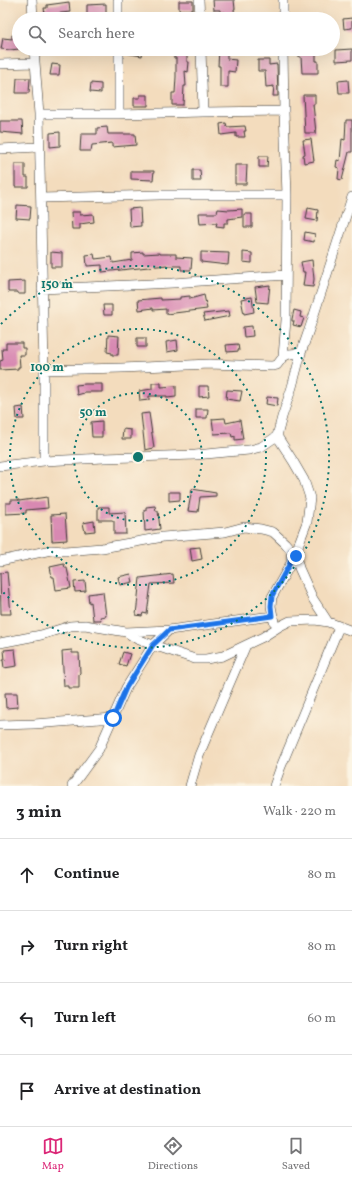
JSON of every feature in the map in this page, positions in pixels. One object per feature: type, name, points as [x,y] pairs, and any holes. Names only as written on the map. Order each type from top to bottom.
[{"type":"street","points":[[32,0],[33,12]]},
{"type":"street","points":[[118,0],[118,12]]},
{"type":"street","points":[[200,0],[200,12]]},
{"type":"street","points":[[283,0],[283,12]]},
{"type":"street","points":[[34,56],[39,114],[41,198],[44,461]]},
{"type":"street","points":[[119,56],[119,114]]},
{"type":"street","points":[[201,56],[203,112]]},
{"type":"street","points":[[283,56],[287,195],[286,320],[283,357]]},
{"type":"street","points":[[0,64],[35,63]]},
{"type":"street","points":[[39,114],[284,111]]},
{"type":"street","points":[[0,149],[39,147]]},
{"type":"street","points":[[41,198],[160,195],[287,195]]},
{"type":"street","points":[[0,466],[44,461],[195,455],[249,450],[261,447],[277,436],[301,353],[352,197]]},
{"type":"street","points":[[42,289],[173,283],[286,275]]},
{"type":"street","points":[[44,370],[209,364],[272,366],[277,365],[283,357],[289,354],[301,353]]},
{"type":"street","points":[[275,629],[271,606],[272,596],[290,563],[293,553],[308,522],[310,498],[304,480],[277,436]]},
{"type":"street","points":[[0,561],[51,550],[65,552],[102,548],[163,537],[226,532],[244,527],[261,529],[273,532],[293,553],[313,598],[328,622]]},
{"type":"street","points":[[0,643],[41,635],[70,626],[85,625],[126,632],[169,630],[272,616]]},
{"type":"street","points":[[126,632],[137,639],[195,659],[223,656],[263,637],[290,621],[315,620],[328,622],[352,631]]},
{"type":"street","points":[[274,786],[339,627]]},
{"type":"street","points":[[75,784],[99,749],[126,688],[153,645],[169,630]]},
{"type":"street","points":[[190,786],[199,755],[246,645]]},
{"type":"street","points":[[0,725],[113,718]]},
{"type":"building","points":[[213,0],[234,0],[234,12],[220,12],[220,10],[214,10]]},
{"type":"building","points":[[179,1],[193,1],[193,10],[179,10]]},
{"type":"building","points":[[69,2],[70,12],[45,12],[44,8],[47,8],[47,5]]},
{"type":"building","points":[[106,4],[106,12],[87,12],[87,5]]},
{"type":"building","points":[[352,18],[352,28],[344,29],[343,19]]},
{"type":"building","points":[[3,38],[12,39],[12,50],[1,49]]},
{"type":"building","points":[[352,49],[352,60],[336,61],[336,56],[340,56],[340,50]]},
{"type":"building","points":[[174,56],[187,56],[187,62],[189,62],[188,72],[185,71],[186,86],[184,86],[183,105],[172,105],[172,93],[175,93],[176,77],[176,58],[174,58]]},
{"type":"building","points":[[219,56],[227,56],[227,59],[236,60],[235,72],[228,71],[228,87],[220,87],[220,66],[218,66]]},
{"type":"building","points":[[316,56],[316,61],[318,61],[318,73],[302,73],[301,57],[299,57]]},
{"type":"building","points":[[258,60],[269,60],[269,65],[277,64],[278,96],[273,96],[274,86],[266,87],[265,71],[258,71]]},
{"type":"building","points":[[52,64],[60,65],[59,75],[50,75]]},
{"type":"building","points":[[17,78],[30,78],[29,93],[16,93]]},
{"type":"building","points":[[348,80],[349,93],[339,93],[338,81]]},
{"type":"building","points":[[91,83],[101,84],[101,93],[90,92]]},
{"type":"building","points":[[140,95],[148,95],[148,106],[134,106],[134,98],[140,98]]},
{"type":"building","points":[[303,95],[315,95],[315,104],[313,104],[316,133],[305,133]]},
{"type":"building","points":[[346,120],[352,120],[352,152],[349,152],[342,180],[338,179],[339,168],[336,167],[337,160],[340,161],[342,139],[345,140]]},
{"type":"building","points":[[0,121],[22,121],[23,134],[0,132]]},
{"type":"building","points":[[226,123],[227,127],[245,126],[245,137],[236,137],[236,133],[221,135],[220,124]]},
{"type":"building","points":[[107,127],[108,134],[135,134],[136,145],[112,147],[112,143],[92,145],[91,151],[80,151],[81,134],[97,134],[97,128]]},
{"type":"building","points":[[60,132],[60,146],[50,147],[50,133]]},
{"type":"building","points":[[311,139],[314,161],[304,163],[303,155],[305,154],[303,140]]},
{"type":"building","points":[[259,156],[268,156],[267,167],[259,167]]},
{"type":"building","points":[[15,164],[25,164],[25,177],[28,177],[28,187],[15,187]]},
{"type":"building","points":[[235,165],[247,165],[246,184],[235,184]]},
{"type":"building","points":[[193,170],[200,170],[201,181],[193,181]]},
{"type":"building","points":[[131,171],[154,171],[153,180],[131,179]]},
{"type":"building","points":[[17,205],[31,206],[30,219],[16,218]]},
{"type":"building","points":[[140,208],[141,226],[130,227],[129,209]]},
{"type":"building","points":[[308,208],[318,210],[317,221],[306,219]]},
{"type":"building","points":[[218,209],[242,209],[242,217],[228,219],[228,223],[224,223],[224,227],[216,226],[217,223],[200,224],[199,213],[217,213]]},
{"type":"building","points":[[71,212],[80,212],[80,215],[93,214],[94,222],[80,224],[80,229],[72,229]]},
{"type":"building","points":[[244,214],[252,214],[252,227],[244,227]]},
{"type":"building","points":[[305,232],[315,234],[314,242],[304,240]]},
{"type":"building","points":[[51,252],[62,253],[62,267],[51,267]]},
{"type":"building","points":[[143,252],[143,254],[176,254],[176,257],[192,258],[191,270],[181,270],[181,266],[167,265],[102,272],[102,265],[87,266],[86,255],[94,254],[95,259],[112,257],[113,263],[132,260],[132,253]]},
{"type":"building","points":[[201,252],[229,253],[228,265],[201,262]]},
{"type":"building","points":[[243,252],[252,253],[252,263],[243,262]]},
{"type":"building","points":[[312,260],[314,279],[313,287],[303,286],[305,272],[303,272],[301,262]]},
{"type":"building","points":[[25,281],[25,294],[8,292],[8,282]]},
{"type":"building","points":[[270,285],[268,303],[257,302],[255,287]]},
{"type":"building","points":[[204,295],[207,309],[166,314],[166,309],[153,310],[153,308],[139,310],[138,300],[161,298],[161,300],[180,299],[180,297],[190,296],[190,299]]},
{"type":"building","points":[[252,297],[254,312],[244,314],[241,299]]},
{"type":"building","points":[[103,305],[112,305],[112,315],[104,315]]},
{"type":"building","points":[[294,310],[301,312],[300,317],[304,318],[301,327],[293,325],[294,321],[292,321],[292,319]]},
{"type":"building","points":[[229,311],[230,316],[205,321],[203,314]]},
{"type":"building","points":[[252,326],[253,336],[244,337],[243,327]]},
{"type":"building","points":[[108,335],[119,336],[118,355],[112,355],[112,353],[107,352]]},
{"type":"building","points":[[137,338],[146,338],[146,347],[137,347]]},
{"type":"building","points":[[177,340],[178,350],[167,352],[166,342]]},
{"type":"building","points":[[6,343],[22,343],[22,348],[25,348],[25,355],[19,355],[20,367],[18,367],[18,369],[0,370],[0,361],[3,360],[2,349],[6,349]]},
{"type":"building","points":[[238,344],[239,351],[227,352],[226,345]]},
{"type":"building","points":[[152,383],[161,383],[161,387],[176,386],[176,397],[167,398],[167,396],[149,396],[149,400],[140,401],[139,391],[152,389]]},
{"type":"building","points":[[102,384],[102,392],[84,392],[77,395],[76,385]]},
{"type":"building","points":[[199,386],[208,386],[209,396],[199,397]]},
{"type":"building","points":[[227,390],[242,391],[240,401],[226,399]]},
{"type":"building","points":[[267,397],[278,398],[277,406],[266,404]]},
{"type":"building","points":[[23,407],[24,419],[17,419],[16,408]]},
{"type":"building","points":[[196,409],[208,409],[207,418],[196,418]]},
{"type":"building","points":[[149,413],[154,448],[145,450],[141,414]]},
{"type":"building","points":[[225,418],[226,423],[240,420],[243,439],[235,440],[235,436],[232,437],[231,433],[214,434],[212,419]]},
{"type":"building","points":[[102,421],[102,437],[92,437],[91,422]]},
{"type":"building","points":[[123,429],[131,430],[131,439],[122,439]]},
{"type":"building","points":[[192,489],[216,493],[216,496],[200,497],[198,512],[188,511]]},
{"type":"building","points":[[169,492],[180,492],[180,500],[169,501]]},
{"type":"building","points":[[47,497],[48,508],[26,510],[26,513],[6,514],[6,503],[11,503],[11,500],[19,501]]},
{"type":"building","points":[[155,506],[156,511],[158,511],[160,529],[145,531],[144,510],[146,510],[146,507]]},
{"type":"building","points":[[98,507],[109,507],[109,513],[125,512],[126,534],[114,534],[114,521],[112,520],[98,520]]},
{"type":"building","points":[[65,514],[67,540],[52,541],[51,515]]},
{"type":"building","points":[[94,521],[95,531],[85,532],[83,523]]},
{"type":"building","points":[[200,547],[202,559],[192,561],[190,548]]},
{"type":"building","points":[[64,564],[65,568],[67,568],[71,588],[56,590],[54,577],[52,577],[50,567]]},
{"type":"building","points":[[7,572],[11,614],[1,614],[0,573]]},
{"type":"building","points":[[131,574],[133,582],[120,585],[118,577]]},
{"type":"building","points":[[173,574],[174,583],[151,584],[147,614],[143,613],[142,616],[136,615],[140,578]]},
{"type":"building","points":[[85,581],[86,591],[75,592],[74,582]]},
{"type":"building","points":[[103,592],[106,616],[100,617],[101,620],[93,620],[91,602],[89,603],[88,594]]},
{"type":"building","points":[[15,649],[17,666],[4,668],[4,650]]},
{"type":"building","points":[[72,650],[72,653],[79,653],[79,688],[68,688],[68,686],[64,686],[62,651]]},
{"type":"building","points":[[123,652],[130,654],[126,666],[119,664]]},
{"type":"building","points":[[5,693],[17,693],[18,707],[6,708]]},
{"type":"route","points":[[113,718],[126,688],[153,645],[169,630],[272,616],[272,596],[290,563],[291,550],[296,556]]}]
